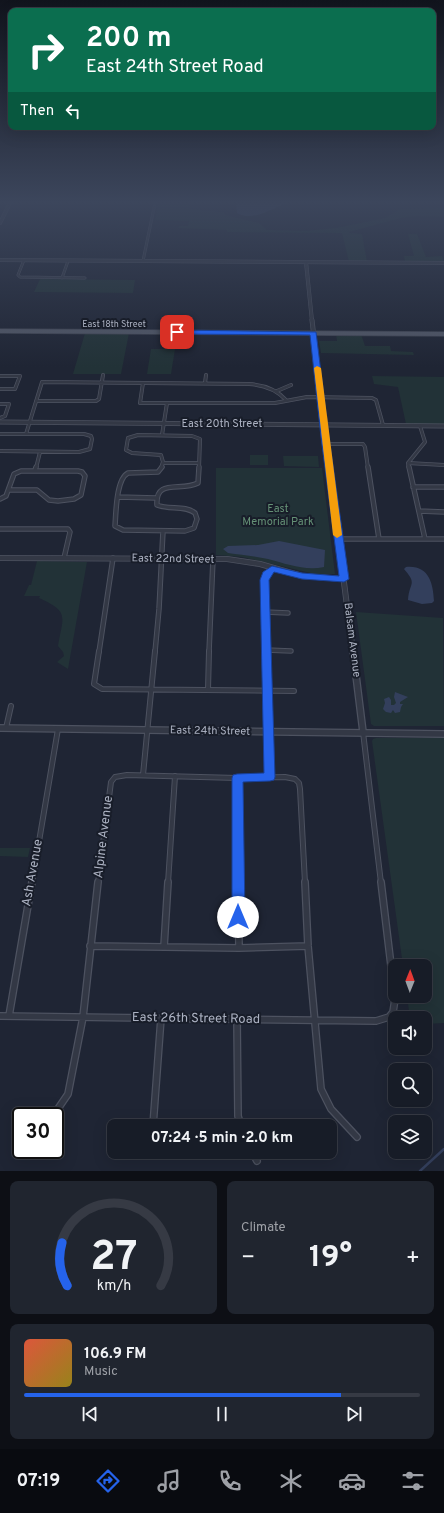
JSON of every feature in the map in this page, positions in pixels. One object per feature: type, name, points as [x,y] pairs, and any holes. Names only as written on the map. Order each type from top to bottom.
[{"type":"main road","name":"East 18th Street","points":[[0,331],[444,334]]},
{"type":"street","points":[[143,262],[144,258]]},
{"type":"street","points":[[0,260],[444,263]]},
{"type":"street","points":[[24,260],[18,275],[19,277],[85,278]]},
{"type":"street","points":[[62,278],[68,261]]},
{"type":"street","name":"Balsam Avenue","points":[[306,262],[323,425],[363,732],[395,999],[394,1011]]},
{"type":"street","points":[[204,383],[206,374]]},
{"type":"street","points":[[36,401],[99,399],[103,375]]},
{"type":"street","points":[[0,376],[20,376],[15,389],[0,389]]},
{"type":"street","points":[[26,434],[42,382],[255,384],[276,391],[286,400]]},
{"type":"street","points":[[143,383],[140,402],[255,404],[315,397],[367,397],[376,400],[383,425]]},
{"type":"street","points":[[276,391],[291,385]]},
{"type":"street","points":[[162,435],[167,403]]},
{"type":"street","points":[[0,404],[9,404],[5,417],[0,418]]},
{"type":"street","name":"East 20th Street","points":[[0,422],[444,426]]},
{"type":"street","points":[[420,426],[424,442],[408,463],[425,539]]},
{"type":"street","points":[[0,434],[84,434],[92,438],[91,447],[85,451],[0,452]]},
{"type":"street","points":[[162,435],[192,436],[199,438],[199,481],[197,484],[189,487],[163,488],[158,492],[156,498],[157,505],[162,508],[189,509],[196,513],[196,526],[191,529],[163,531],[123,530],[116,528],[114,524],[120,482],[124,475],[128,473],[158,472],[162,469],[163,463],[161,455],[132,453],[126,449],[127,440],[131,436],[162,435]]},
{"type":"street","points":[[326,444],[364,444],[380,539]]},
{"type":"street","points":[[35,470],[40,452]]},
{"type":"street","points":[[163,463],[199,463]]},
{"type":"street","points":[[408,463],[444,465]]},
{"type":"street","points":[[0,499],[6,496],[15,474],[21,471],[78,471],[82,472],[85,476],[81,495],[73,500],[51,500],[45,498],[42,492],[38,490],[9,490]]},
{"type":"street","points":[[413,487],[444,487]]},
{"type":"street","points":[[118,497],[156,498]]},
{"type":"street","points":[[419,511],[444,512]]},
{"type":"street","points":[[0,529],[69,530],[64,558]]},
{"type":"street","points":[[143,775],[158,609],[163,531]]},
{"type":"street","points":[[338,539],[444,539]]},
{"type":"street","name":"East 22nd Street","points":[[0,558],[213,559],[247,562],[302,576],[344,579]]},
{"type":"street","points":[[113,558],[94,684],[95,686],[102,689],[294,691]]},
{"type":"street","points":[[208,690],[213,559]]},
{"type":"street","points":[[270,777],[264,580],[266,574],[272,568]]},
{"type":"street","points":[[265,612],[288,613]]},
{"type":"street","points":[[266,650],[291,651]]},
{"type":"street","points":[[6,728],[11,706]]},
{"type":"street","name":"East 24th Street","points":[[0,728],[444,734]]},
{"type":"street","name":"Ash Avenue","points":[[8,1016],[58,729]]},
{"type":"street","name":"Alpine Avenue","points":[[59,1107],[68,1094],[83,1017],[90,946],[111,782],[115,778],[120,776],[143,775],[237,778],[291,777],[297,781],[300,789],[308,946]]},
{"type":"street","points":[[164,947],[175,776]]},
{"type":"street","points":[[237,778],[239,948]]},
{"type":"street","points":[[90,946],[239,948],[308,946],[320,1089],[331,1109],[357,1137]]},
{"type":"street","name":"East 26th Street Road","points":[[0,1016],[376,1021],[385,1020],[388,1018]]},
{"type":"street","points":[[153,1119],[161,1018]]},
{"type":"street","points":[[237,1019],[239,1119]]},
{"type":"green space","points":[[348,258],[366,258],[367,262],[349,262]]},
{"type":"green space","points":[[404,258],[443,258],[444,262],[405,262]]},
{"type":"green space","points":[[40,279],[135,280],[133,293],[34,292]]},
{"type":"green space","points":[[85,333],[129,333],[121,374],[73,374]]},
{"type":"green space","points":[[336,334],[361,334],[365,346],[390,346],[391,351],[413,352],[414,355],[321,353],[319,341],[337,341]]},
{"type":"green space","points":[[151,349],[175,349],[171,374],[147,374]]},
{"type":"green space","points":[[372,376],[444,377],[444,424],[406,424],[398,387],[374,384]]},
{"type":"green space","points":[[250,455],[268,455],[268,465],[250,465]]},
{"type":"green space","points":[[283,456],[318,456],[319,467],[284,466]]},
{"type":"green space","name":"East Memorial Park","points":[[216,468],[322,468],[335,574],[315,574],[242,557],[216,555]]},
{"type":"green space","points":[[37,561],[87,562],[68,669],[57,662],[64,656],[63,652],[58,646],[62,621],[60,611],[56,607],[39,598],[40,596],[24,596],[29,585],[31,585]]},
{"type":"green space","points":[[356,612],[443,618],[444,726],[374,726],[371,724]]},
{"type":"green space","points":[[444,738],[444,1023],[432,1024],[432,1011],[409,1011],[408,1003],[432,1003],[432,959],[402,959],[372,741],[373,739]]},
{"type":"green space","points":[[0,848],[30,848],[28,857],[0,856]]},
{"type":"water","points":[[279,541],[325,550],[324,567],[310,568],[296,566],[263,558],[228,553],[223,549],[228,546],[258,545]]},
{"type":"water","points":[[406,567],[420,569],[428,576],[431,582],[433,594],[434,601],[432,603],[422,604],[408,600],[412,581],[404,569]]},
{"type":"water","points":[[395,692],[408,697],[400,702],[400,704],[403,704],[400,712],[395,713],[393,710],[391,713],[386,712],[383,709],[385,703],[384,699],[389,697],[391,700],[391,705],[394,705],[396,703],[394,697]]},
{"type":"waterway","points":[[420,1171],[444,1149]]},
{"type":"slow traffic","points":[[317,368],[337,535]]},
{"type":"route","points":[[177,332],[313,333],[323,425],[338,544],[344,579],[302,576],[272,568],[266,574],[264,580],[270,777],[237,778],[238,917]]}]
